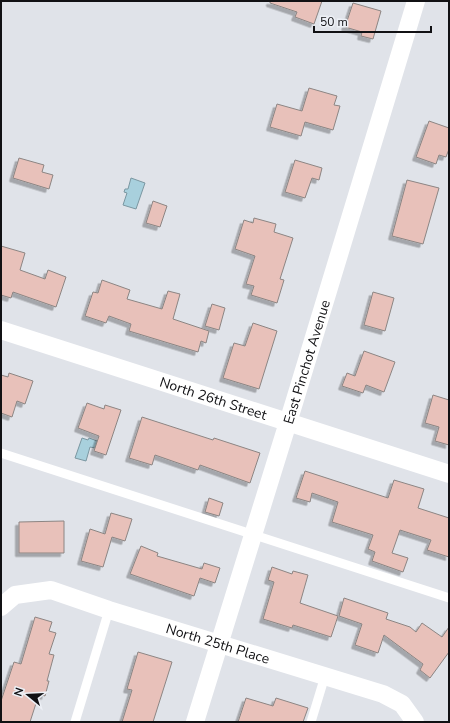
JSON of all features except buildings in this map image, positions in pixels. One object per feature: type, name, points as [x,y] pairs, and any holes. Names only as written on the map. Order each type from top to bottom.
[{"type":"street","name":"East Pinchot Avenue","points":[[195,722],[252,535],[290,422],[416,1]]},
{"type":"street","name":"North 26th Street","points":[[1,330],[449,474]]},
{"type":"street","name":"North 25th Place","points":[[8,601],[51,590],[109,610],[383,694],[402,704],[414,720]]},
{"type":"lane","points":[[1,453],[449,598]]},
{"type":"lane","points":[[75,722],[109,610]]},
{"type":"lane","points":[[312,722],[326,676]]},
{"type":"water","points":[[131,178],[145,183],[136,209],[123,205],[127,193],[124,192],[125,189],[128,189]]},
{"type":"water","points":[[82,438],[88,440],[89,438],[97,441],[95,448],[90,447],[86,461],[75,458]]}]
